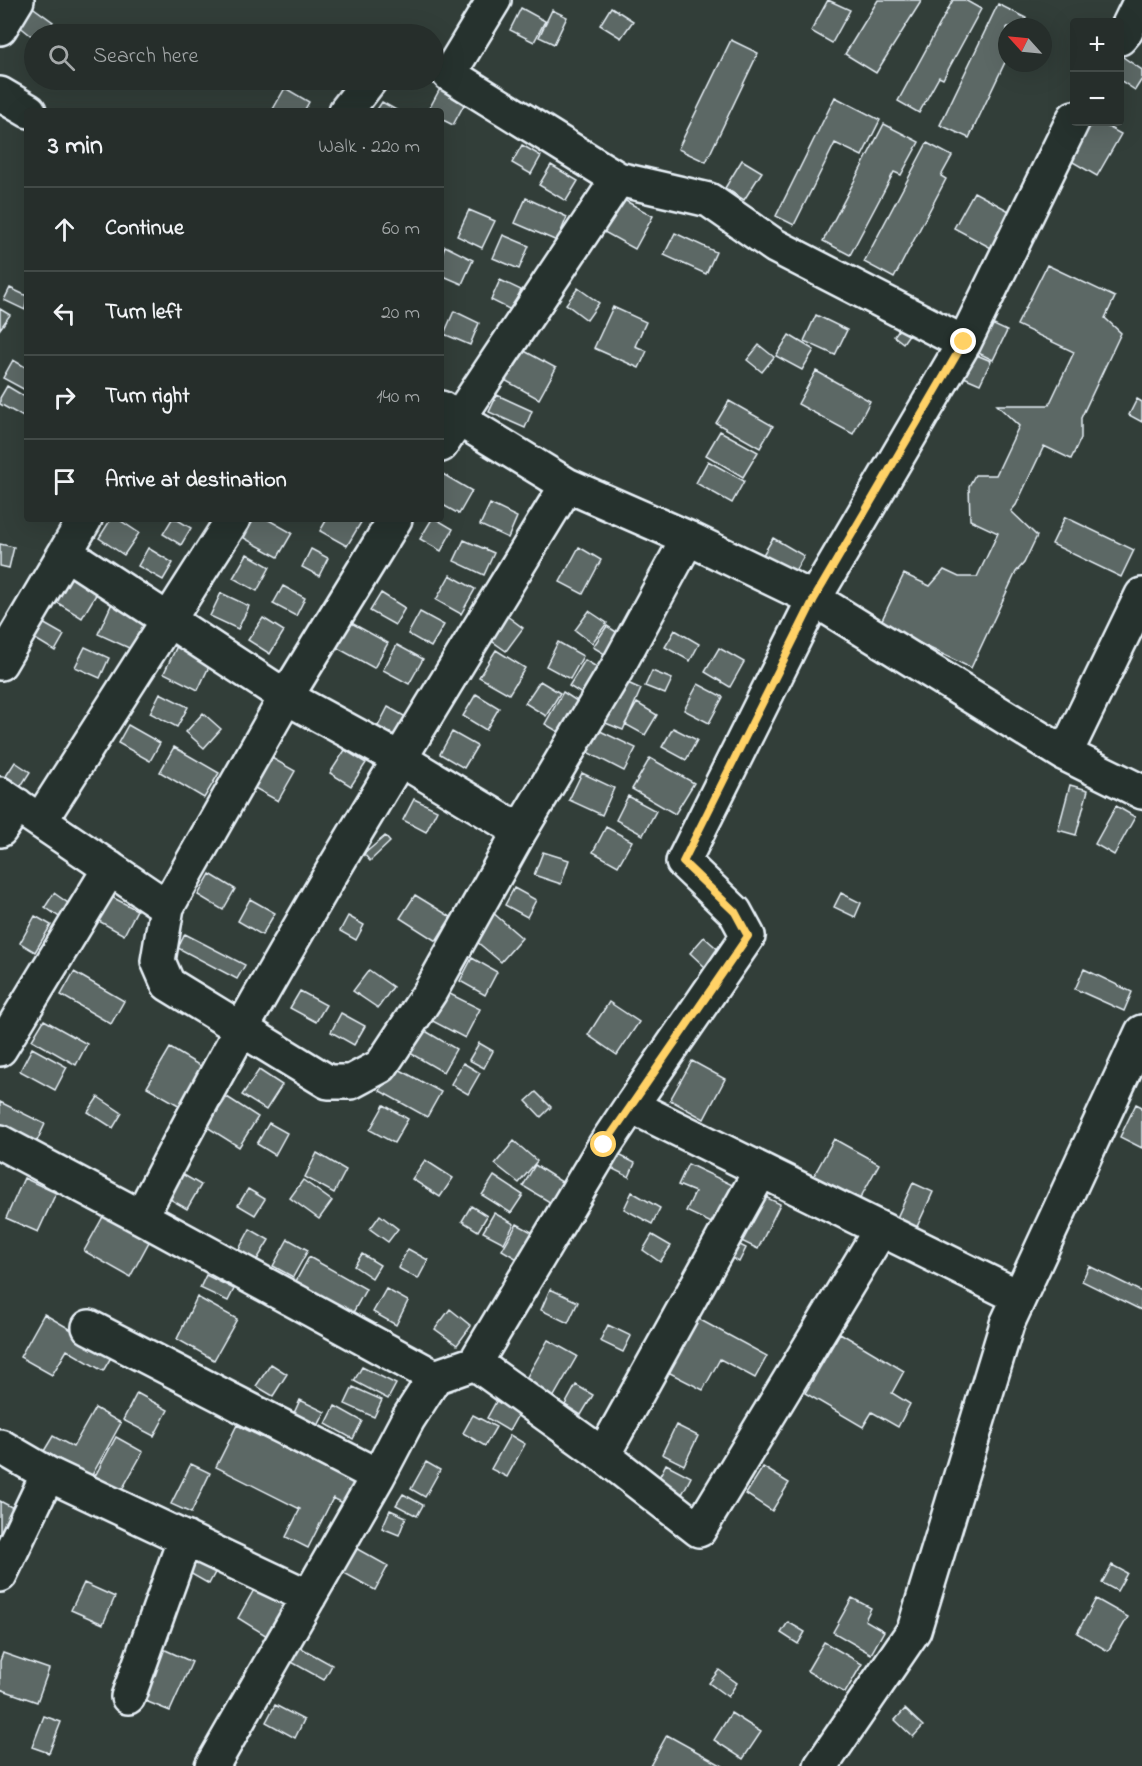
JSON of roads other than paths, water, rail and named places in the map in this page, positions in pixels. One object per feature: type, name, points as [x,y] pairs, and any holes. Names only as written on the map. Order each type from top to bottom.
[{"type":"street","points":[[0,28],[17,0]]},
{"type":"street","points":[[444,66],[494,0]]},
{"type":"street","points":[[1124,33],[1141,0]]},
{"type":"street","points":[[444,72],[618,179],[709,201],[775,246],[964,342]]},
{"type":"street","points":[[348,108],[362,90]]},
{"type":"street","points":[[0,94],[24,108]]},
{"type":"street","points":[[212,1766],[378,1476],[402,1428],[435,1377],[476,1363],[604,1145],[748,936],[735,912],[683,862],[814,599],[964,342],[1070,126]]},
{"type":"street","points":[[618,179],[446,424],[567,485],[688,537],[814,599],[1065,754],[1142,792]]},
{"type":"street","points":[[141,1217],[241,1028],[400,759],[567,485]]},
{"type":"street","points":[[0,663],[84,522]]},
{"type":"street","points":[[167,907],[110,868],[14,813],[170,619],[231,522]]},
{"type":"street","points":[[393,522],[286,698],[167,907],[158,961],[168,984],[328,1082],[351,1083],[381,1066],[430,992],[520,831],[616,670],[688,537]]},
{"type":"street","points":[[66,553],[170,619],[286,698],[400,759],[520,831]]},
{"type":"street","points":[[1065,754],[1142,595]]},
{"type":"street","points":[[0,1049],[110,868]]},
{"type":"street","points":[[821,1766],[914,1630],[1007,1324],[1142,1032]]},
{"type":"street","points":[[631,1106],[1019,1297]]},
{"type":"street","points":[[0,1143],[435,1377]]},
{"type":"street","points":[[603,1455],[761,1170]]},
{"type":"street","points":[[476,1363],[603,1455],[699,1530],[881,1229]]},
{"type":"street","points":[[89,1327],[378,1476]]},
{"type":"street","points":[[0,1446],[48,1474],[309,1597]]},
{"type":"street","points":[[0,1575],[48,1474]]},
{"type":"street","points":[[128,1697],[185,1539]]}]
